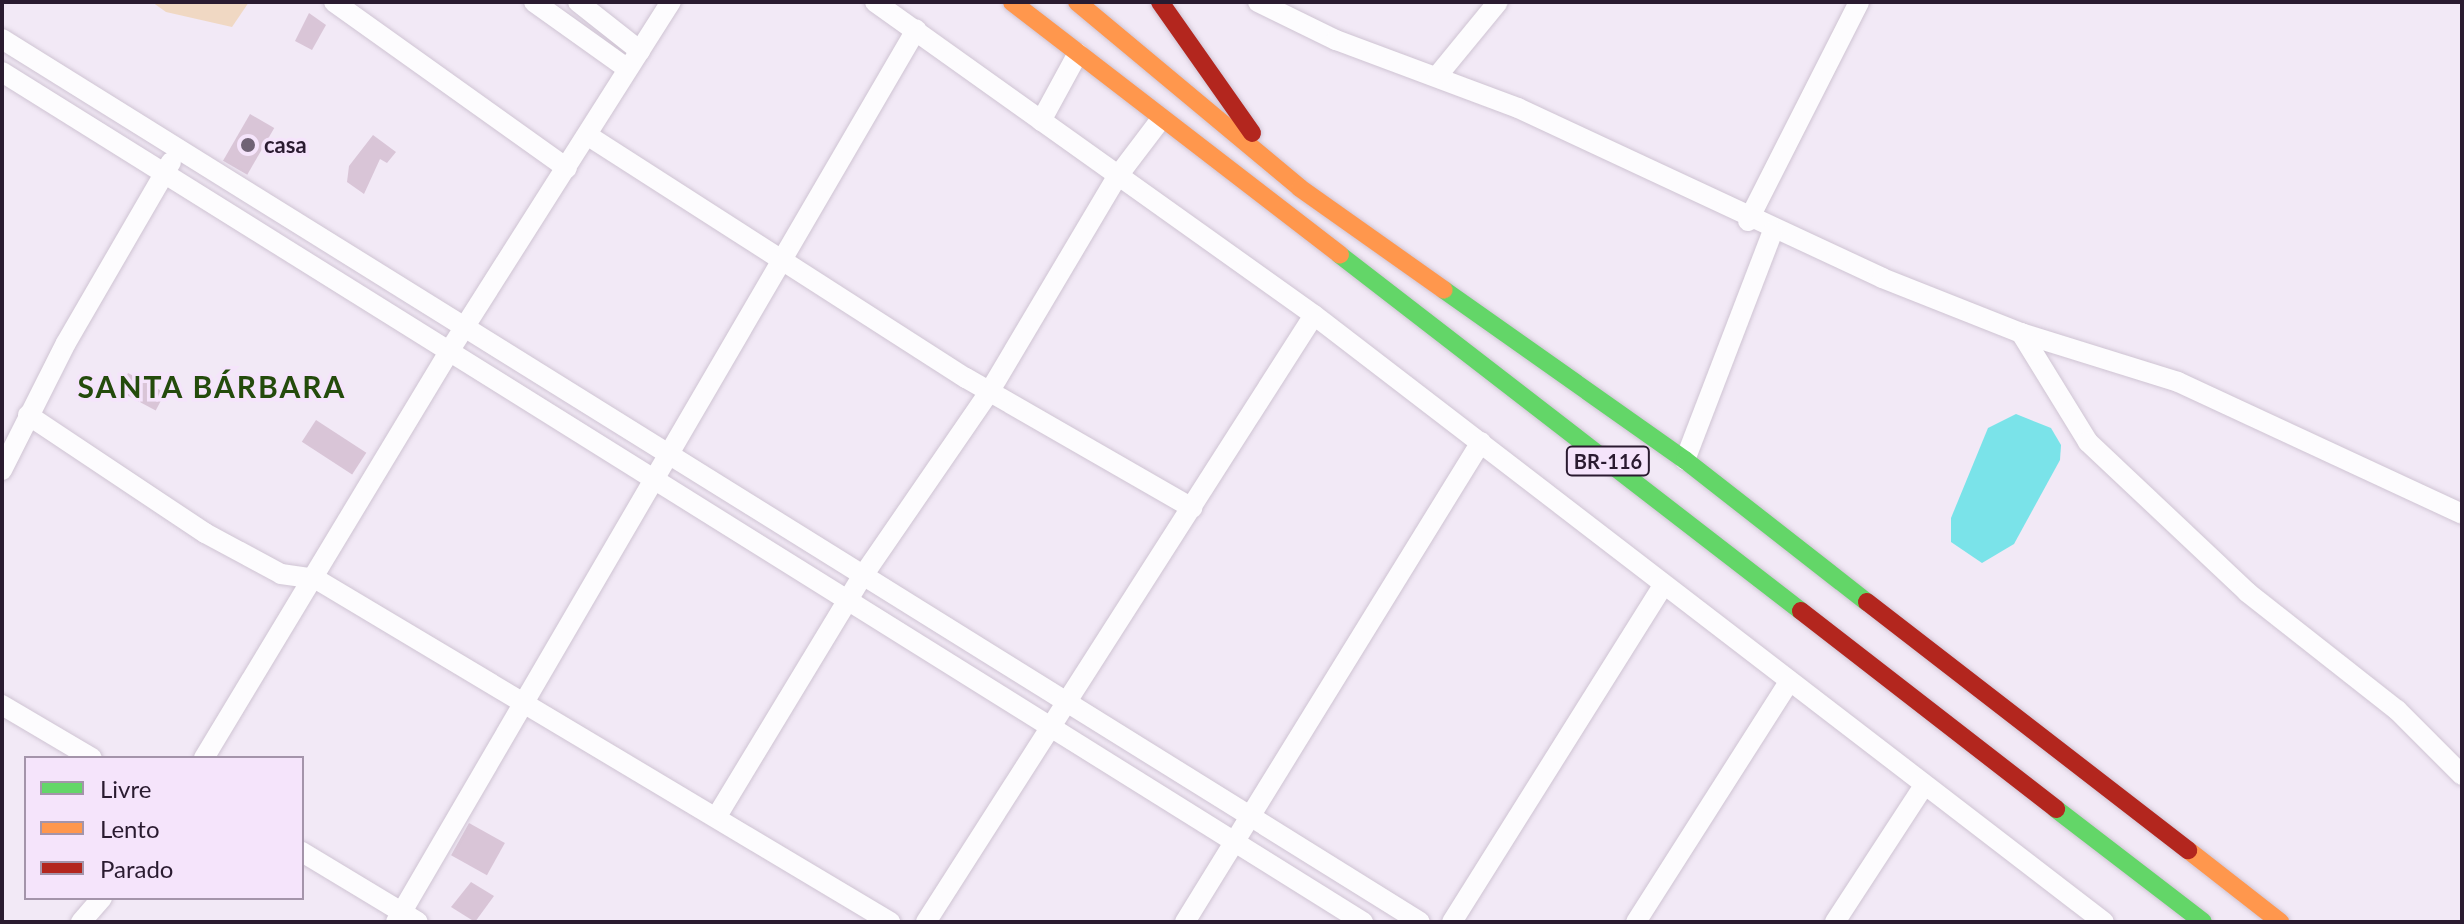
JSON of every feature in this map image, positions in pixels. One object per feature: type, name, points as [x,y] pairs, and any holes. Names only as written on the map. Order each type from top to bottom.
[{"type":"highway","name":"BR-116","points":[[1012,2],[2203,922]]},
{"type":"highway","points":[[1077,2],[1272,165],[1685,460],[2280,922]]},
{"type":"highway","points":[[1160,2],[1272,165]]},
{"type":"street","points":[[334,2],[567,168]]},
{"type":"street","points":[[534,2],[628,69]]},
{"type":"street","points":[[578,2],[640,51]]},
{"type":"street","points":[[205,756],[316,579],[448,353],[671,2]]},
{"type":"street","points":[[875,2],[1314,315],[1923,787],[2104,922]]},
{"type":"street","points":[[1258,2],[1286,9],[1438,75],[1748,221],[2021,333],[2178,382],[2462,514]]},
{"type":"street","points":[[1438,75],[1498,2]]},
{"type":"street","points":[[1748,221],[1859,2]]},
{"type":"street","points":[[397,916],[916,30]]},
{"type":"street","points":[[2,39],[1065,704],[1420,922]]},
{"type":"street","points":[[1041,121],[1078,53]]},
{"type":"street","points":[[2,72],[654,479],[846,603],[1238,841],[1363,922]]},
{"type":"street","points":[[717,816],[862,577],[991,389],[1117,177],[1161,119]]},
{"type":"street","points":[[587,135],[991,389],[1192,508]]},
{"type":"street","points":[[2,470],[28,415],[178,149]]},
{"type":"street","points":[[1685,460],[1773,231]]},
{"type":"street","points":[[305,262],[317,236]]},
{"type":"street","points":[[926,922],[1314,315]]},
{"type":"street","points":[[2021,333],[2088,442],[2247,592],[2397,710],[2462,775]]},
{"type":"street","points":[[28,415],[205,533],[281,574],[316,579],[890,922]]},
{"type":"street","points":[[1185,922],[1238,841],[1481,442]]},
{"type":"street","points":[[1452,922],[1663,585]]},
{"type":"street","points":[[1636,922],[1788,683]]},
{"type":"street","points":[[2,705],[89,756]]},
{"type":"street","points":[[1835,922],[1923,787]]},
{"type":"street","points":[[304,853],[397,916],[418,922]]},
{"type":"street","points":[[81,922],[100,900]]},
{"type":"shaded area","points":[[152,2],[249,2],[232,27],[166,12]]},
{"type":"water","points":[[2016,414],[2051,428],[2061,445],[2060,460],[2014,544],[1982,563],[1951,542],[1951,518],[1988,428]]},
{"type":"building","points":[[309,13],[326,25],[312,50],[295,41]]},
{"type":"building","name":"casa","points":[[250,114],[274,128],[247,175],[223,161]]},
{"type":"building","name":"casa","points":[[373,135],[396,152],[387,163],[380,159],[364,194],[347,182],[349,166]]},
{"type":"building","points":[[128,373],[165,393],[156,410],[119,391]]},
{"type":"building","points":[[316,420],[366,453],[352,474],[302,442]]},
{"type":"building","points":[[469,823],[505,843],[487,875],[451,855]]},
{"type":"building","points":[[471,882],[494,896],[475,922],[451,907]]},
{"type":"traffic: fast","points":[[1340,255],[1801,611]]},
{"type":"traffic: fast","points":[[1444,290],[1685,460],[1867,602]]},
{"type":"traffic: fast","points":[[2056,809],[2203,922]]},
{"type":"traffic: slow","points":[[1012,2],[1340,255]]},
{"type":"traffic: slow","points":[[1077,2],[1300,188],[1444,290]]},
{"type":"traffic: slow","points":[[2188,850],[2280,922]]},
{"type":"traffic: jam","points":[[1160,2],[1252,133]]},
{"type":"traffic: jam","points":[[1867,602],[2188,850]]},
{"type":"traffic: jam","points":[[1801,611],[2056,809]]},
{"type":"place","name":"casa","points":[[248,145]]},
{"type":"district","name":"SANTA BÁRBARA","points":[[212,386]]}]
